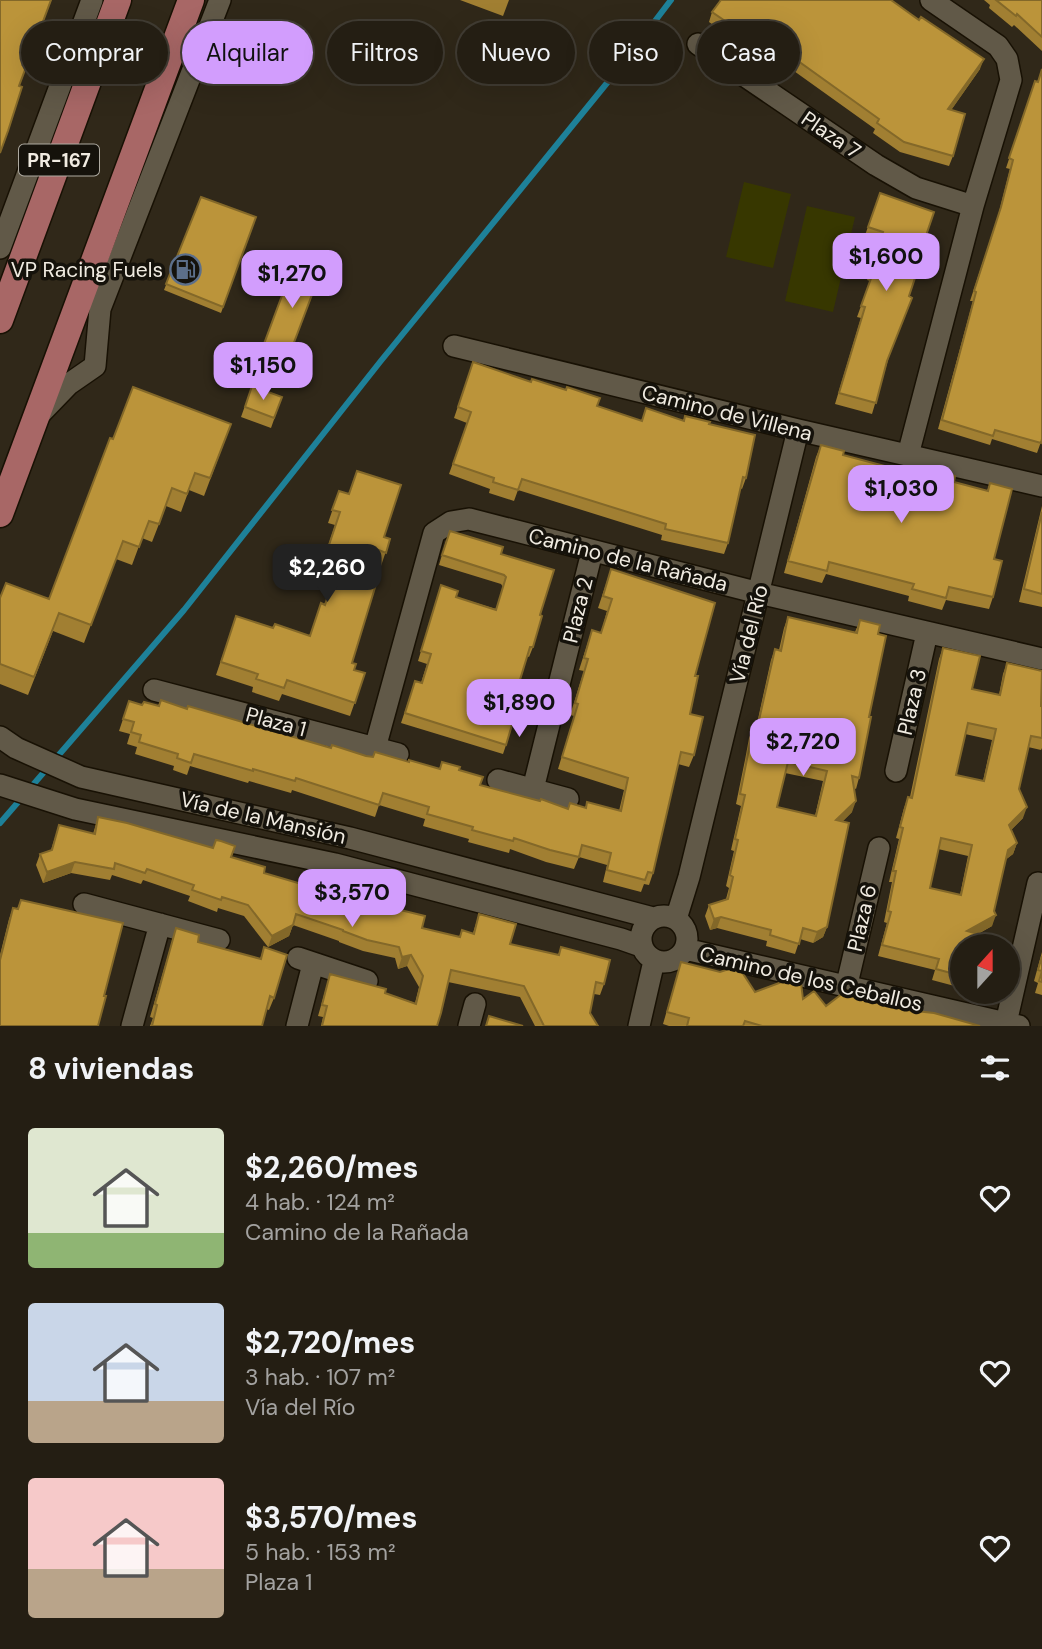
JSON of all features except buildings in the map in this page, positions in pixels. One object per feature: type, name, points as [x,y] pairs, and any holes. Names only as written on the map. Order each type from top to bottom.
[{"type":"main road","name":"PR-167","points":[[0,320],[118,0]]},
{"type":"main road","name":"PR-167","points":[[0,514],[191,0]]},
{"type":"street","points":[[0,248],[92,0]]},
{"type":"street","points":[[36,418],[69,384],[95,366],[100,309],[220,0]]},
{"type":"street","points":[[908,455],[973,206],[1011,80],[1007,59],[998,47],[931,0]]},
{"type":"street","name":"Plaza 7","points":[[756,84],[876,166],[916,188],[973,206]]},
{"type":"street","name":"Camino de Villena","points":[[454,346],[1042,486]]},
{"type":"street","name":"Vía del Río","points":[[676,919],[689,877],[798,430]]},
{"type":"street","name":"Camino de la Rañada","points":[[376,748],[434,533],[451,522],[469,519],[759,593],[1042,659]]},
{"type":"street","name":"Plaza 2","points":[[533,789],[592,552]]},
{"type":"street","name":"Plaza 3","points":[[896,771],[927,633]]},
{"type":"street","name":"Plaza 1","points":[[154,690],[398,754]]},
{"type":"street","name":"Vía de la Mansión","points":[[0,737],[16,748],[81,778],[350,838],[653,918]]},
{"type":"street","points":[[498,780],[568,799]]},
{"type":"street","name":"Vía de la Mansión","points":[[6,787],[75,809],[335,864],[621,939],[648,953]]},
{"type":"street","name":"Plaza 6","points":[[846,988],[878,848]]},
{"type":"street","points":[[1013,1025],[1038,883]]},
{"type":"street","points":[[84,904],[219,940]]},
{"type":"street","points":[[639,1026],[648,953],[640,935],[645,925],[653,918],[665,915],[676,919],[684,927],[688,938],[685,950],[672,961],[648,953]]},
{"type":"street","points":[[132,1026],[160,924]]},
{"type":"street","name":"Camino de los Ceballos","points":[[685,950],[1013,1025]]},
{"type":"street","points":[[298,1026],[305,961],[367,981]]},
{"type":"street","points":[[469,1026],[475,1004]]},
{"type":"shaded area","points":[[744,182],[791,194],[773,268],[726,257]]},
{"type":"shaded area","points":[[807,206],[855,217],[833,312],[785,301]]},
{"type":"waterway","points":[[0,823],[184,610],[671,0]]},
{"type":"place","name":"VP Racing Fuels","points":[[186,270]]}]
